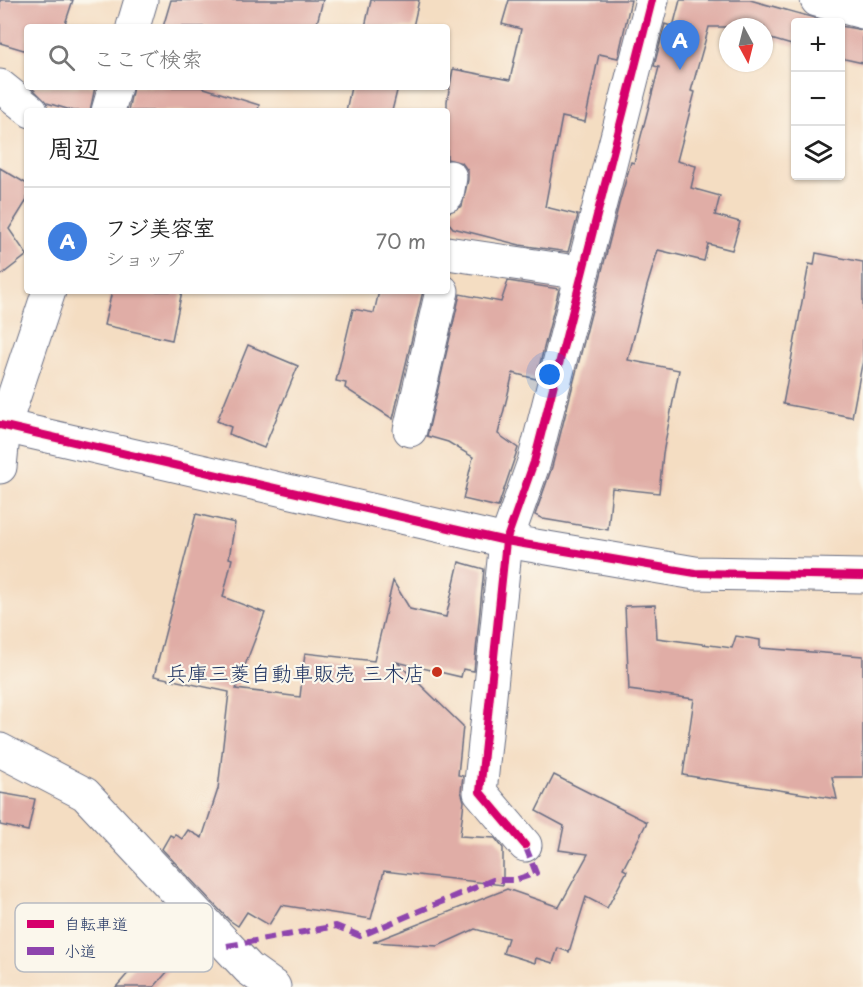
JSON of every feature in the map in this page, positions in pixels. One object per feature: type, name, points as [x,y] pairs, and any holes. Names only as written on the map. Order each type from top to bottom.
[{"type":"street","points":[[134,24],[141,0]]},
{"type":"street","points":[[525,845],[480,792],[506,541],[534,462],[652,0]]},
{"type":"street","points":[[817,0],[863,12]]},
{"type":"street","points":[[0,86],[27,108]]},
{"type":"street","points":[[109,108],[114,90]]},
{"type":"street","points":[[450,253],[582,273]]},
{"type":"street","points":[[0,467],[2,425],[48,294]]},
{"type":"street","points":[[410,430],[441,294]]},
{"type":"street","points":[[2,425],[506,541],[695,573],[863,576]]},
{"type":"street","points":[[0,750],[85,794],[187,903]]},
{"type":"street","points":[[213,931],[249,969],[274,987]]},
{"type":"building","points":[[0,0],[73,0],[65,24],[24,24],[24,50],[0,43]]},
{"type":"building","points":[[171,0],[323,0],[317,24],[164,24]]},
{"type":"building","points":[[371,0],[419,0],[414,24],[366,24]]},
{"type":"building","points":[[509,0],[631,0],[618,58],[599,54],[585,122],[562,117],[545,207],[578,215],[568,252],[520,245],[453,228],[450,224],[450,212],[462,206],[468,180],[468,171],[462,163],[450,160],[450,108],[447,108],[447,101],[453,69],[510,80],[521,29],[502,24]]},
{"type":"building","points":[[680,0],[750,0],[815,18],[791,18],[791,45],[773,40],[773,18],[719,18],[719,27],[709,27],[691,91],[695,92],[677,161],[696,166],[691,188],[720,196],[715,215],[740,222],[732,250],[708,244],[704,261],[658,250],[647,286],[628,360],[679,370],[663,453],[659,493],[612,488],[608,530],[543,519],[535,515],[552,467],[619,204],[631,162],[634,163],[659,67],[654,66],[665,24],[673,27]]},
{"type":"building","points":[[845,27],[863,30],[863,63],[845,59]]},
{"type":"building","points":[[34,90],[94,90],[91,108],[64,108],[47,103]]},
{"type":"building","points":[[132,90],[211,90],[259,105],[258,108],[129,108]]},
{"type":"building","points":[[350,90],[397,90],[393,108],[347,108]]},
{"type":"building","points":[[0,168],[24,182],[24,205],[9,229],[24,251],[24,257],[0,276]]},
{"type":"building","points":[[816,253],[863,262],[863,359],[852,417],[783,404],[809,264],[814,265]]},
{"type":"building","points":[[508,281],[559,289],[536,379],[513,373],[498,434],[518,448],[498,507],[463,499],[473,457],[448,442],[427,436],[460,294],[501,302]]},
{"type":"building","points":[[111,294],[181,294],[172,340],[104,325]]},
{"type":"building","points":[[378,294],[422,294],[393,419],[345,388],[346,383],[336,381],[353,309],[374,313]]},
{"type":"building","points":[[248,345],[298,366],[264,448],[229,434],[231,427],[217,421]]},
{"type":"building","points":[[196,514],[235,523],[229,558],[232,559],[223,597],[265,613],[236,689],[300,697],[305,653],[374,661],[393,581],[410,609],[446,617],[459,562],[484,569],[474,671],[463,669],[461,677],[397,662],[463,726],[458,775],[463,776],[461,791],[464,801],[460,836],[495,838],[503,848],[503,885],[384,871],[371,919],[281,905],[269,925],[247,912],[238,926],[229,920],[162,849],[170,835],[174,837],[175,834],[182,839],[188,830],[202,838],[218,789],[229,692],[154,676]]},
{"type":"building","points":[[655,605],[657,638],[732,648],[736,636],[760,640],[760,648],[863,656],[863,777],[832,777],[837,799],[683,775],[694,699],[629,690],[625,606]]},
{"type":"building","points":[[554,775],[647,822],[623,869],[627,871],[607,908],[586,897],[569,952],[558,948],[553,963],[536,958],[535,963],[503,953],[508,938],[475,929],[438,946],[373,942],[507,889],[559,907],[588,854],[559,850],[564,826],[536,811]]},
{"type":"building","points":[[0,793],[35,799],[28,831],[0,825]]},
{"type":"building","points":[[129,972],[167,972],[154,987],[116,987]]},
{"type":"marked path","points":[[227,946],[336,926],[360,936],[493,880],[515,880],[536,873],[525,845]]},
{"type":"cycle path","points":[[525,845],[480,792],[506,541],[534,462],[652,0]]},
{"type":"cycle path","points":[[0,425],[506,541],[695,573],[863,576]]},
{"type":"place","name":"フジ美容室","points":[[680,70]]},
{"type":"place","name":"兵庫三菱自動車販売 三木店","points":[[437,672]]}]
